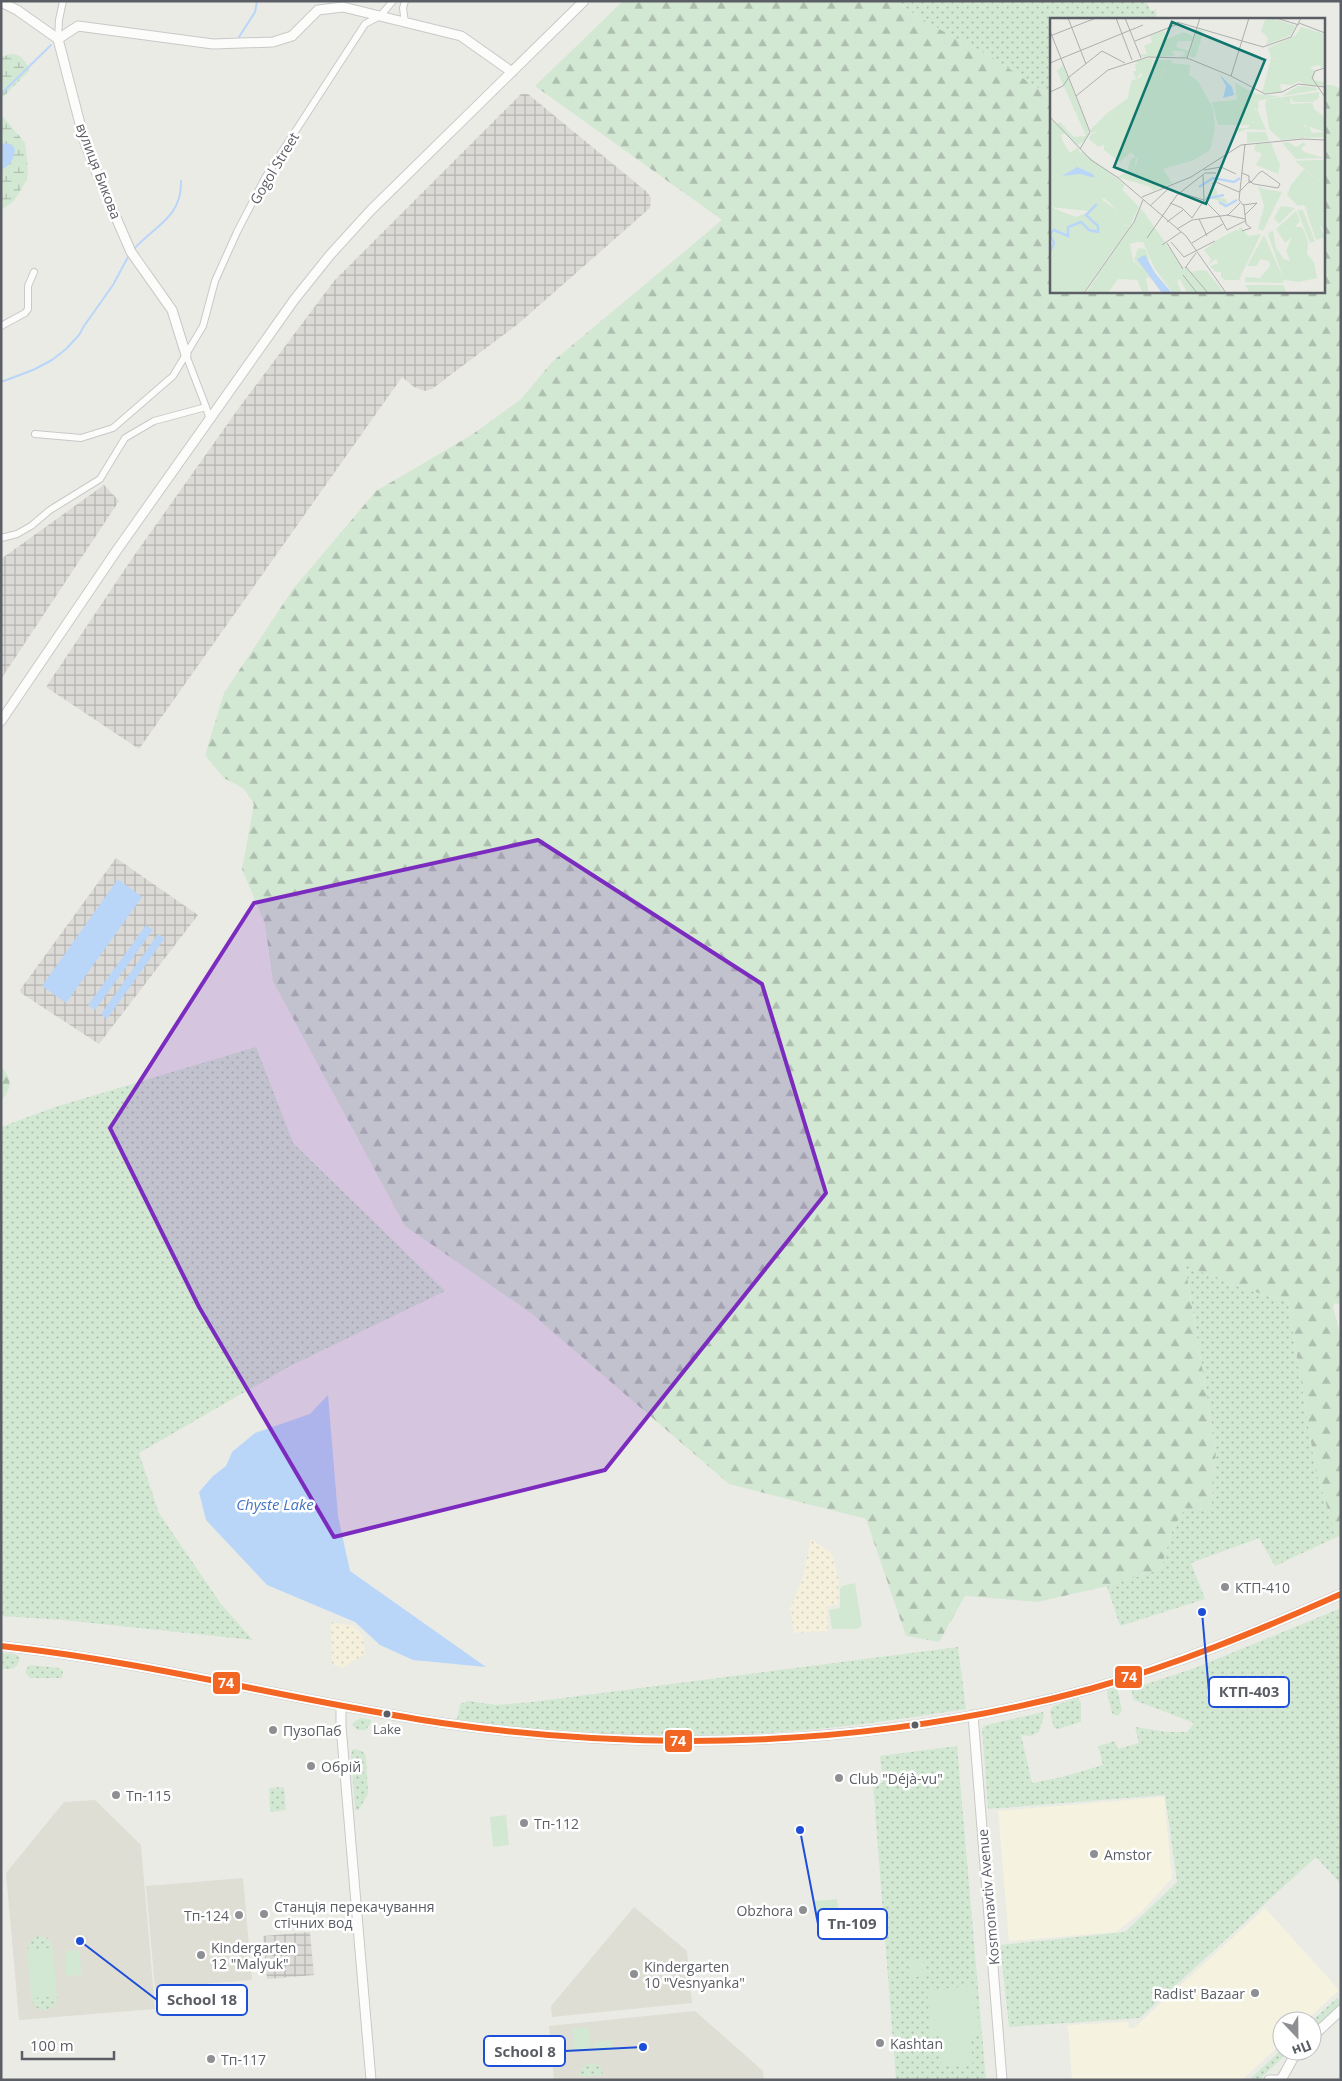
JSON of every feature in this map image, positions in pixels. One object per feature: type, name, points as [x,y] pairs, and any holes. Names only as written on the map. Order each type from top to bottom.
[{"type":"street","points":[[58,38],[63,1]]},
{"type":"street","name":"Gogol Street","points":[[34,434],[80,438],[113,428],[173,376],[203,326],[215,281],[237,232],[265,178],[366,24],[380,16],[393,1]]},
{"type":"street","points":[[405,1],[403,8],[405,23]]},
{"type":"street","points":[[1,721],[117,550],[294,300],[330,255],[372,210],[584,1]]},
{"type":"street","points":[[1,2],[17,10],[58,38]]},
{"type":"street","points":[[58,38],[78,26],[214,44],[273,42],[292,36],[318,10],[343,7],[461,36],[512,72]]},
{"type":"street","name":"вулиця Бикова","points":[[58,38],[85,143],[98,176],[131,252],[172,310],[186,355]]},
{"type":"street","points":[[1,326],[25,314],[28,308],[28,286],[34,272]]},
{"type":"street","points":[[186,355],[210,420]]},
{"type":"street","points":[[1,538],[17,534],[31,526],[50,510],[100,479],[124,438],[154,421],[206,407]]},
{"type":"street","points":[[1,1646],[128,1665],[341,1706],[463,1725],[575,1737],[653,1741],[769,1739],[844,1733],[973,1715],[1096,1687],[1213,1647],[1341,1594]]},
{"type":"street","points":[[341,1706],[341,1726],[371,2080]]},
{"type":"street","name":"Kosmonavtiv Avenue","points":[[973,1715],[1002,2080]]},
{"type":"street","points":[[1322,2028],[1341,2010]]},
{"type":"street","points":[[1269,2080],[1280,2080],[1291,2061]]},
{"type":"highlighted area","points":[[538,840],[762,984],[826,1193],[605,1470],[334,1537],[199,1307],[110,1128],[254,903]]},
{"type":"shaded area","points":[[521,94],[528,94],[647,192],[651,198],[650,208],[518,324],[432,389],[425,391],[414,387],[402,377],[139,749],[46,687],[131,560],[241,405],[334,281]]},
{"type":"shaded area","points":[[104,485],[119,501],[1,679],[1,559]]},
{"type":"shaded area","points":[[116,858],[198,915],[99,1044],[21,993],[20,990]]},
{"type":"shaded area","points":[[1164,1797],[1172,1878],[1141,1912],[1116,1932],[1009,1941],[998,1811]]},
{"type":"shaded area","points":[[95,1800],[141,1845],[155,2009],[19,2020],[6,1873],[64,1802]]},
{"type":"shaded area","name":"Kindergarten 12 \"Malyuk\"","points":[[243,1878],[252,1980],[155,1988],[146,1886]]},
{"type":"shaded area","name":"Kindergarten 10 \"Vesnyanka\"","points":[[634,1907],[687,1951],[692,2003],[552,2017],[551,2006]]},
{"type":"shaded area","name":"Radist' Bazaar","points":[[1265,1908],[1339,1990],[1317,2011],[1272,2011],[1272,2052],[1242,2080],[1072,2080],[1068,2025],[1128,2022],[1129,2028],[1134,2028]]},
{"type":"shaded area","points":[[310,1932],[314,1975],[267,1979],[263,1936]]},
{"type":"shaded area","points":[[695,2011],[763,2071],[764,2080],[554,2080],[549,2026]]},
{"type":"green space","points":[[623,1],[896,1],[929,23],[997,60],[1035,86],[1050,94],[1050,292],[1324,292],[1324,85],[1341,88],[1341,1305],[1335,1303],[1333,1307],[1341,1338],[1341,1536],[1337,1537],[1316,1472],[1288,1302],[1227,1283],[1185,1265],[1216,1451],[1211,1511],[1185,1508],[1172,1531],[1161,1569],[1107,1586],[1038,1602],[965,1596],[939,1642],[906,1636],[866,1519],[729,1484],[531,1313],[405,1226],[273,981],[265,924],[242,869],[254,804],[244,789],[224,778],[205,755],[224,693],[293,589],[376,491],[473,434],[521,399],[552,362],[722,220],[535,86]]},
{"type":"green space","points":[[896,1],[1146,1],[1151,11],[1156,9],[1157,18],[1050,18],[1050,94]]},
{"type":"green space","points":[[11,54],[21,57],[30,70],[1,99],[1,57]]},
{"type":"green space","points":[[1,114],[25,143],[28,169],[27,180],[14,201],[1,210]]},
{"type":"green space","points":[[256,1047],[293,1143],[445,1291],[290,1366],[139,1453],[159,1513],[221,1604],[253,1640],[63,1620],[1,1616],[1,1127],[55,1107]]},
{"type":"green space","points":[[1,1065],[10,1083],[8,1091],[1,1102]]},
{"type":"green space","points":[[1185,1264],[1227,1283],[1288,1302],[1316,1472],[1337,1537],[1275,1566],[1259,1538],[1191,1563],[1205,1599],[1120,1626],[1107,1586],[1161,1569],[1172,1531],[1185,1508],[1211,1510],[1216,1451]]},
{"type":"green space","points":[[855,1583],[862,1626],[857,1629],[832,1629],[829,1610],[840,1608],[840,1589],[842,1586]]},
{"type":"green space","points":[[1341,1608],[1341,1884],[1316,1857],[1140,2018],[1009,2027],[1000,1945],[1125,1932],[1177,1882],[1165,1795],[988,1809],[982,1728],[986,1725],[1043,1712],[1044,1716],[1039,1732],[1031,1736],[1021,1735],[1032,1783],[1062,1777],[1103,1765],[1098,1746],[1115,1741],[1118,1749],[1139,1743],[1135,1727],[1167,1732],[1187,1732],[1194,1723],[1134,1700],[1131,1689],[1195,1668]]},
{"type":"green space","points":[[958,1647],[966,1709],[912,1717],[803,1730],[696,1736],[566,1731],[457,1720],[460,1704],[468,1701],[496,1705],[532,1702]]},
{"type":"green space","points":[[1,1653],[16,1654],[20,1659],[17,1666],[11,1669],[1,1669]]},
{"type":"green space","points":[[29,1665],[59,1668],[63,1671],[62,1678],[30,1678],[25,1672]]},
{"type":"green space","points":[[1117,1688],[1122,1710],[1116,1716],[1112,1713],[1107,1693],[1108,1690]]},
{"type":"green space","points":[[1078,1698],[1081,1703],[1081,1722],[1058,1729],[1054,1728],[1050,1712],[1053,1706]]},
{"type":"green space","points":[[361,1718],[371,1720],[366,1730],[358,1730],[352,1725]]},
{"type":"green space","points":[[957,1746],[986,2080],[896,2080],[873,1784],[883,1783],[880,1756]]},
{"type":"green space","points":[[352,1750],[362,1751],[366,1756],[368,1794],[358,1811],[355,1809],[351,1756]]},
{"type":"green space","points":[[284,1787],[286,1810],[270,1812],[269,1788]]},
{"type":"green space","points":[[506,1815],[509,1845],[493,1847],[490,1817]]},
{"type":"green space","points":[[837,1899],[839,1916],[816,1919],[815,1901]]},
{"type":"green space","points":[[38,1936],[48,1938],[53,1948],[27,1950],[31,1940]]},
{"type":"green space","points":[[53,1948],[57,1996],[31,1998],[27,1950]]},
{"type":"green space","points":[[80,1950],[81,1975],[66,1976],[65,1951]]},
{"type":"green space","points":[[923,1960],[925,1976],[911,1977],[909,1961]]},
{"type":"green space","points":[[975,1986],[979,2033],[970,2034],[973,2063],[942,2065],[939,2036],[931,2036],[927,1990]]},
{"type":"green space","points":[[57,1996],[55,2006],[46,2011],[36,2008],[31,1998]]},
{"type":"green space","points":[[1337,1998],[1341,2003],[1322,2021],[1322,2012]]},
{"type":"green space","points":[[588,2027],[591,2050],[575,2052],[572,2029]]},
{"type":"green space","points":[[611,2040],[612,2050],[595,2052],[594,2042]]},
{"type":"green space","points":[[1272,2058],[1272,2061],[1279,2061],[1259,2080],[1249,2080]]},
{"type":"green space","points":[[589,2063],[600,2065],[603,2075],[579,2077],[581,2068]]},
{"type":"sand","points":[[811,1539],[832,1553],[839,1582],[838,1605],[827,1606],[828,1631],[794,1633],[790,1609],[803,1577]]},
{"type":"sand","points":[[331,1622],[354,1626],[363,1636],[365,1654],[342,1668],[332,1664]]},
{"type":"water","points":[[1,143],[11,144],[15,149],[11,161],[1,170]]},
{"type":"water","points":[[118,879],[142,897],[66,1003],[42,986]]},
{"type":"water","points":[[146,925],[153,930],[95,1010],[88,1005]]},
{"type":"water","points":[[158,934],[165,938],[107,1019],[101,1014]]},
{"type":"water","name":"Chyste Lake","points":[[328,1395],[338,1516],[350,1571],[486,1667],[413,1660],[380,1645],[355,1622],[267,1585],[206,1520],[199,1492],[213,1476],[226,1466],[232,1452],[255,1433],[310,1414]]},
{"type":"waterway","points":[[239,37],[255,12],[257,1]]},
{"type":"waterway","points":[[1,94],[51,45]]},
{"type":"waterway","points":[[133,250],[172,213],[180,194],[181,181]]},
{"type":"waterway","points":[[1,382],[33,370],[52,360],[66,349],[79,335],[113,285],[129,255]]},
{"type":"transit line","name":"74","points":[[1,1646],[112,1662],[387,1714],[523,1733],[604,1739],[686,1741],[768,1739],[849,1733],[930,1723],[1011,1708],[1090,1689],[1122,1680],[1217,1646],[1341,1594]]},
{"type":"place","name":"КТП-410","points":[[1225,1587]]},
{"type":"place","name":"КТП-403","points":[[1202,1612]]},
{"type":"place","name":"Lake","points":[[387,1714]]},
{"type":"place","name":"ПузоПаб","points":[[273,1730]]},
{"type":"place","name":"Обрiй","points":[[311,1766]]},
{"type":"place","name":"Club \"Déjà-vu\"","points":[[839,1778]]},
{"type":"place","name":"Тп-115","points":[[116,1795]]},
{"type":"place","name":"Тп-112","points":[[524,1823]]},
{"type":"place","name":"Тп-109","points":[[800,1830]]},
{"type":"place","name":"Amstor","points":[[1094,1854]]},
{"type":"place","name":"Obzhora","points":[[803,1910]]},
{"type":"place","name":"Станція перекачування стічних вод","points":[[264,1914]]},
{"type":"place","name":"Тп-124","points":[[239,1915]]},
{"type":"place","name":"School 18","points":[[80,1941]]},
{"type":"place","name":"Kindergarten 12 \"Malyuk\"","points":[[201,1955]]},
{"type":"place","name":"Kindergarten 10 \"Vesnyanka\"","points":[[634,1974]]},
{"type":"place","name":"Radist' Bazaar","points":[[1255,1993]]},
{"type":"place","name":"Kashtan","points":[[880,2043]]},
{"type":"place","name":"School 8","points":[[643,2047]]},
{"type":"place","name":"Тп-117","points":[[211,2059]]}]
